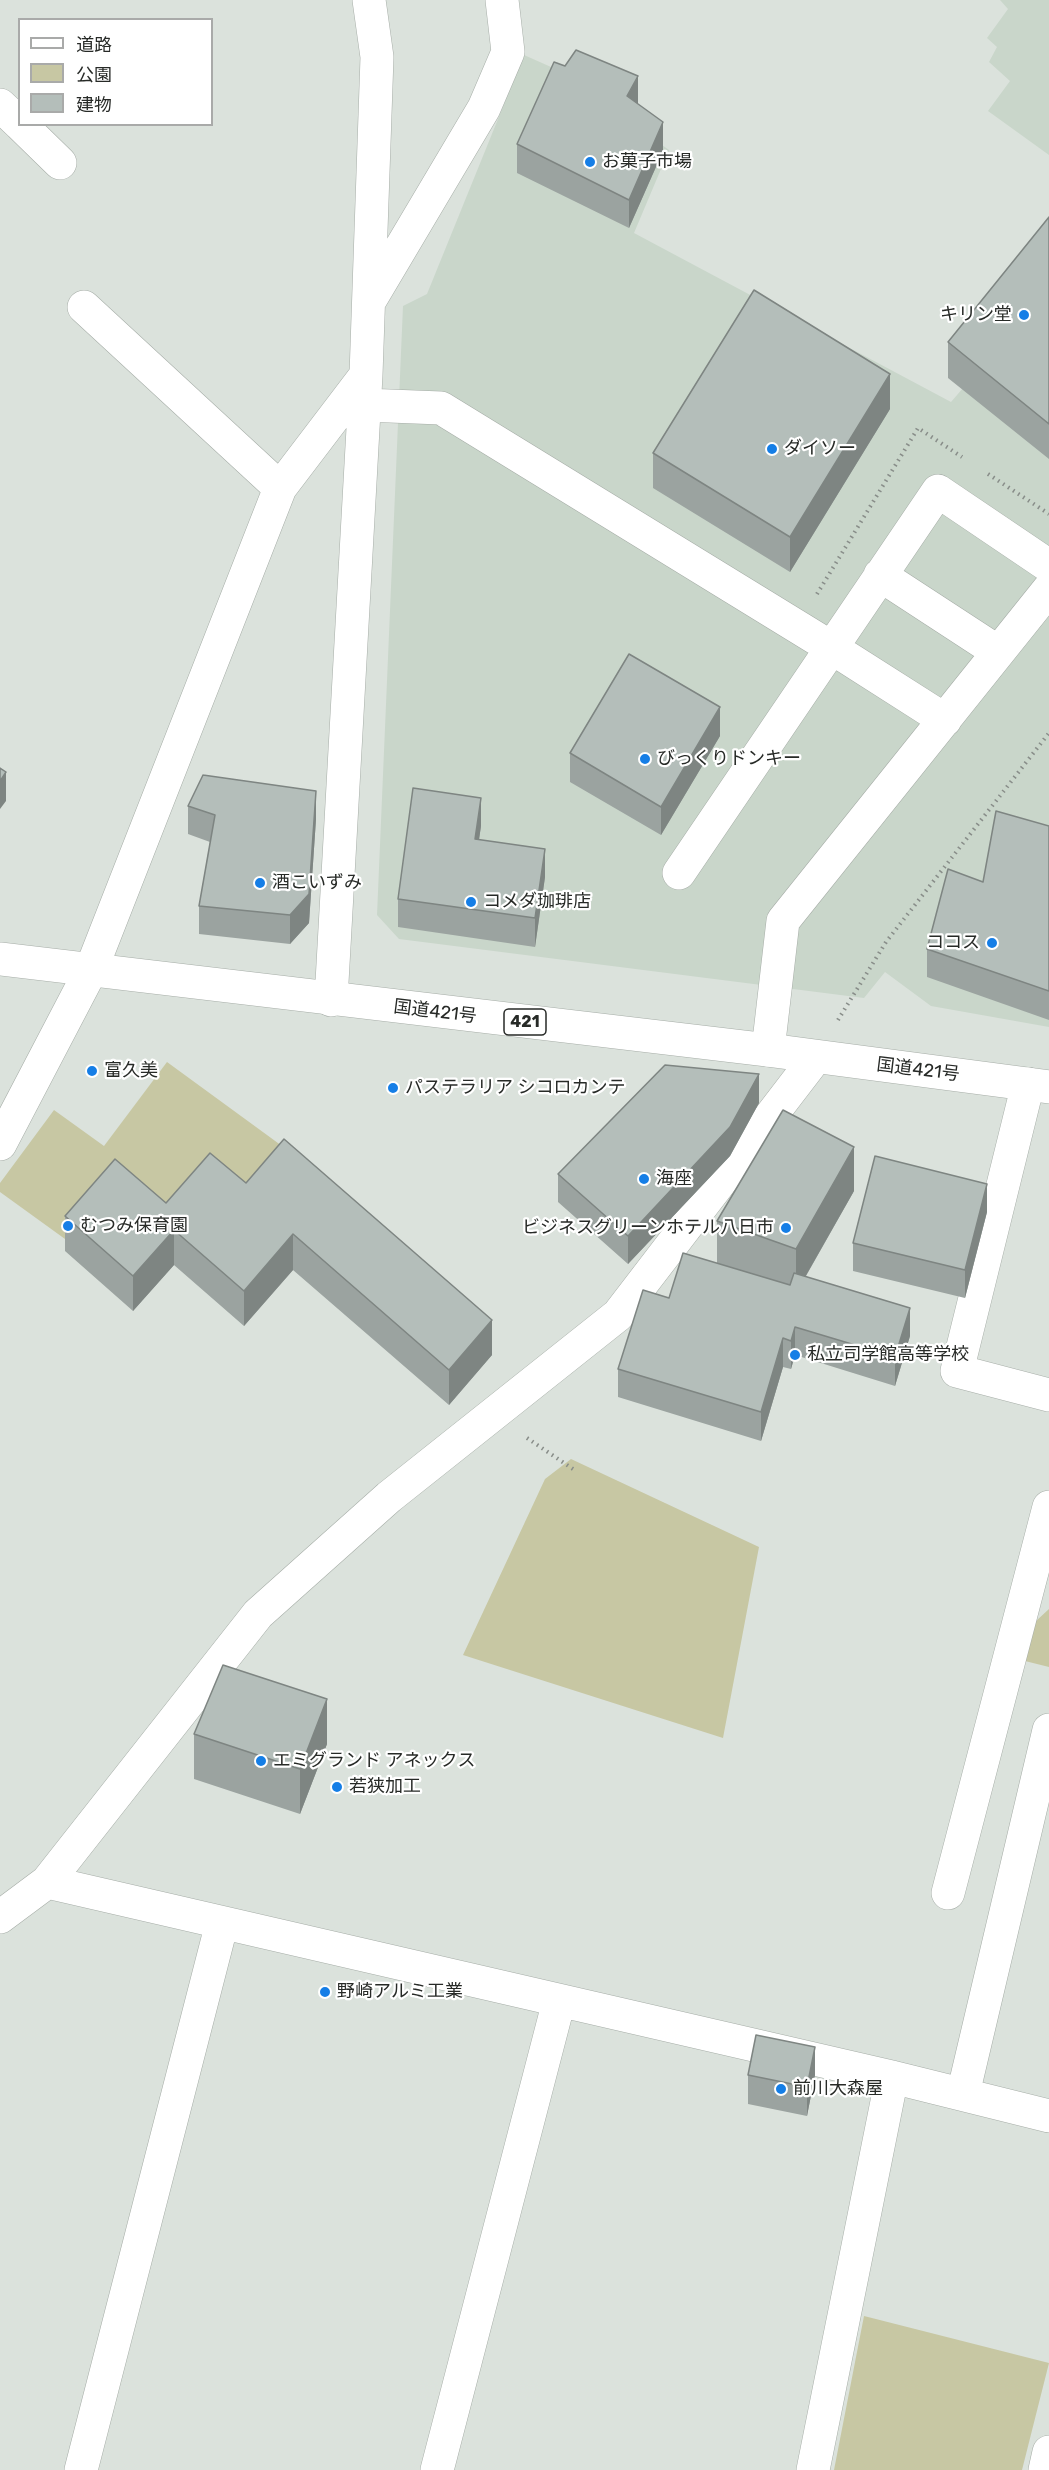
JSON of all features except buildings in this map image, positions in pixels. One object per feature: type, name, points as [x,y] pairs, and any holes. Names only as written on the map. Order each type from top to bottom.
[{"type":"main road","points":[[331,1000],[369,302],[377,57],[369,0]]},
{"type":"main road","points":[[369,302],[484,108],[508,52],[502,0]]},
{"type":"main road","points":[[0,105],[18,122]]},
{"type":"main road","points":[[22,126],[60,163]]},
{"type":"main road","points":[[84,308],[280,488]]},
{"type":"main road","points":[[0,1144],[91,970],[280,488],[365,390]]},
{"type":"main road","points":[[365,390],[441,408],[945,720]]},
{"type":"main road","points":[[679,873],[938,491],[1049,566]]},
{"type":"main road","points":[[880,575],[998,652]]},
{"type":"main road","points":[[768,1050],[783,921],[1049,589]]},
{"type":"main road","name":"国道421号","points":[[0,959],[768,1050],[1038,1085]]},
{"type":"main road","points":[[0,1917],[47,1882],[258,1614],[389,1497],[618,1315],[816,1057]]},
{"type":"main road","points":[[1038,1085],[957,1371],[1049,1395]]},
{"type":"main road","points":[[948,1893],[1049,1507]]},
{"type":"main road","points":[[963,2094],[1049,1730]]},
{"type":"main road","points":[[47,1882],[892,2077],[1049,2116]]},
{"type":"main road","points":[[81,2470],[222,1923]]},
{"type":"main road","points":[[437,2470],[559,2001]]},
{"type":"main road","points":[[813,2470],[892,2077]]},
{"type":"main road","points":[[1045,2470],[1049,2452]]},
{"type":"path","points":[[817,595],[918,428],[965,459]]},
{"type":"path","points":[[984,471],[1049,514]]},
{"type":"path","points":[[816,1057],[886,942],[1049,733]]},
{"type":"path","points":[[525,1436],[573,1469]]},
{"type":"shaded area","points":[[1000,0],[1049,0],[1049,155],[988,111],[1010,81],[989,62],[997,47],[987,38],[1008,9]]},
{"type":"shaded area","points":[[524,55],[641,107],[631,123],[669,150],[634,233],[951,402],[1049,288],[1049,1027],[931,1006],[885,972],[864,998],[399,939],[377,915],[403,306],[427,294]]},
{"type":"green space","points":[[167,1062],[293,1154],[254,1207],[83,1252],[0,1192],[0,1183],[54,1110],[104,1146]]},
{"type":"green space","points":[[571,1459],[759,1547],[723,1738],[463,1655],[545,1479]]},
{"type":"green space","points":[[1049,1609],[1049,1667],[1013,1658],[1022,1634]]},
{"type":"green space","points":[[864,2316],[1049,2363],[1022,2470],[834,2470]]},
{"type":"place","name":"お菓子市場","points":[[590,162]]},
{"type":"place","name":"キリン堂","points":[[1024,315]]},
{"type":"place","name":"ダイソー","points":[[772,449]]},
{"type":"place","name":"びっくりドンキー","points":[[645,759]]},
{"type":"place","name":"酒こいずみ","points":[[260,883]]},
{"type":"place","name":"コメダ珈琲店","points":[[471,902]]},
{"type":"place","name":"ココス","points":[[992,943]]},
{"type":"place","name":"富久美","points":[[92,1071]]},
{"type":"place","name":"パステラリア シコロカンテ","points":[[393,1088]]},
{"type":"place","name":"海座","points":[[644,1179]]},
{"type":"place","name":"むつみ保育園","points":[[68,1226]]},
{"type":"place","name":"ビジネスグリーンホテル八日市","points":[[786,1228]]},
{"type":"place","name":"私立司学館高等学校","points":[[795,1355]]},
{"type":"place","name":"エミグランド アネックス","points":[[261,1761]]},
{"type":"place","name":"若狭加工","points":[[337,1787]]},
{"type":"place","name":"野崎アルミ工業","points":[[325,1992]]},
{"type":"place","name":"前川大森屋","points":[[781,2089]]}]
